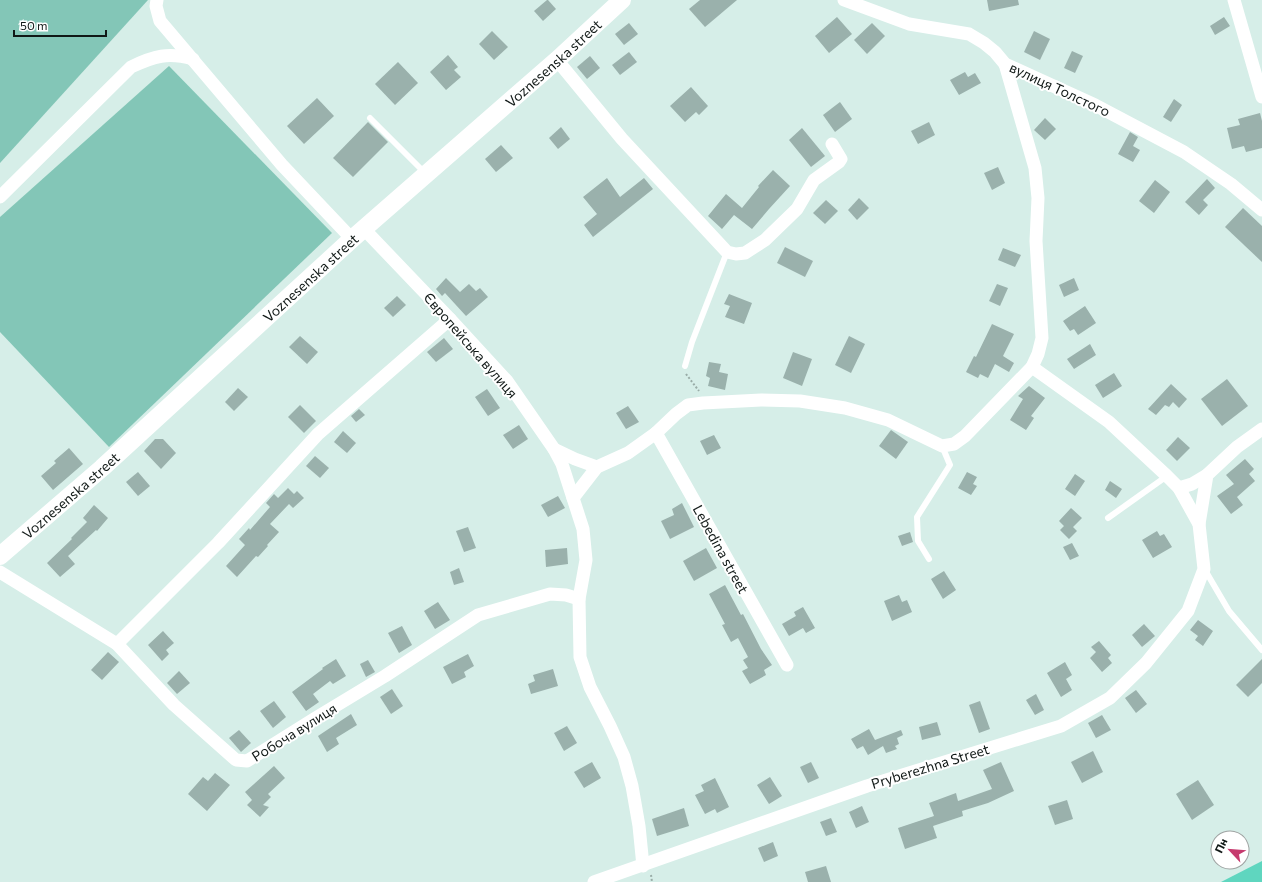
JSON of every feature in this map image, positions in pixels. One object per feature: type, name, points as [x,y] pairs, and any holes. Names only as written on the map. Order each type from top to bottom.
[{"type":"main road","name":"Voznesenska street","points":[[0,556],[102,468],[358,234],[557,60],[622,0]]},
{"type":"street","name":"Європейська вулиця","points":[[157,0],[156,6],[160,21],[282,165],[450,319],[507,381],[554,449],[562,464],[583,529],[586,560],[579,599],[580,657],[590,687],[624,757],[632,786],[639,826],[643,866]]},
{"type":"street","name":"вулиця Толстого","points":[[844,0],[909,24],[969,34],[995,52],[1005,64],[1096,105],[1184,152],[1231,184],[1262,210]]},
{"type":"street","points":[[1234,0],[1262,97]]},
{"type":"street","points":[[0,196],[130,67],[147,59],[165,55],[179,55],[193,59]]},
{"type":"street","points":[[557,60],[622,139],[727,252],[736,254],[745,253],[765,240],[797,209],[814,180],[840,162],[841,159],[832,144]]},
{"type":"street","points":[[573,498],[597,467],[628,453],[656,433],[688,405],[762,400],[800,401],[845,408],[888,420],[942,446],[954,444],[965,436],[1032,367],[1038,354],[1042,338],[1036,241],[1038,198],[1036,168],[1005,64]]},
{"type":"street","points":[[117,644],[218,543],[318,434],[450,319]]},
{"type":"street","points":[[1032,367],[1109,422],[1167,476],[1179,488],[1199,524]]},
{"type":"street","points":[[1179,488],[1192,484],[1207,475],[1237,447],[1262,429]]},
{"type":"street","name":"Lebedina street","points":[[656,433],[787,665]]},
{"type":"street","points":[[554,449],[597,467]]},
{"type":"street","points":[[1204,569],[1199,524],[1207,475]]},
{"type":"street","name":"Pryberezhna Street","points":[[594,882],[867,786],[1061,726],[1110,698],[1146,663],[1188,611],[1204,569]]},
{"type":"street","name":"Робоча вулиця","points":[[0,572],[117,644],[174,705],[236,760],[248,761],[385,676],[478,615],[550,594],[566,595],[579,599]]},
{"type":"lane","points":[[370,118],[426,175]]},
{"type":"lane","points":[[685,366],[692,342],[727,252]]},
{"type":"lane","points":[[929,559],[918,541],[917,517],[950,465],[942,446]]},
{"type":"lane","points":[[1108,518],[1167,476]]},
{"type":"lane","points":[[1204,569],[1229,611],[1262,650]]},
{"type":"path","points":[[685,366],[685,372],[702,396],[703,403]]},
{"type":"shaded area","points":[[0,0],[148,0],[0,163]]},
{"type":"shaded area","points":[[169,66],[332,233],[109,447],[0,332],[0,217]]},
{"type":"shaded area","points":[[1262,861],[1262,882],[1221,882],[1244,870],[1250,870],[1250,867]]},
{"type":"building","points":[[547,0],[556,9],[543,21],[534,11]]},
{"type":"building","points":[[700,0],[737,0],[705,27],[689,9]]},
{"type":"building","points":[[987,0],[1018,0],[1019,5],[989,11]]},
{"type":"building","points":[[837,17],[852,34],[829,53],[815,36]]},
{"type":"building","points":[[1224,17],[1230,26],[1215,35],[1210,26]]},
{"type":"building","points":[[629,23],[638,34],[624,45],[615,34]]},
{"type":"building","points":[[872,23],[885,36],[867,54],[854,40]]},
{"type":"building","points":[[492,31],[508,47],[494,60],[479,44]]},
{"type":"building","points":[[1034,31],[1050,39],[1040,60],[1024,52]]},
{"type":"building","points":[[1072,51],[1083,56],[1075,73],[1064,68]]},
{"type":"building","points":[[629,52],[637,62],[620,75],[612,65]]},
{"type":"building","points":[[448,55],[458,67],[454,70],[461,77],[446,90],[430,72]]},
{"type":"building","points":[[590,56],[600,68],[587,79],[577,67]]},
{"type":"building","points":[[398,62],[418,83],[395,105],[375,84]]},
{"type":"building","points":[[965,72],[968,77],[975,73],[981,83],[959,95],[950,80]]},
{"type":"building","points":[[691,87],[708,106],[699,115],[696,112],[685,122],[670,106]]},
{"type":"building","points":[[317,98],[334,116],[304,144],[287,126]]},
{"type":"building","points":[[1174,99],[1182,105],[1171,122],[1163,117]]},
{"type":"building","points":[[840,102],[852,119],[835,132],[823,115]]},
{"type":"building","points":[[1260,113],[1262,121],[1262,148],[1246,152],[1244,146],[1232,149],[1227,128],[1240,125],[1238,119]]},
{"type":"building","points":[[1045,118],[1056,129],[1045,140],[1034,130]]},
{"type":"building","points":[[368,122],[388,142],[353,177],[333,158]]},
{"type":"building","points":[[929,122],[935,135],[918,144],[911,131]]},
{"type":"building","points":[[561,127],[570,139],[558,149],[549,138]]},
{"type":"building","points":[[802,128],[825,156],[811,167],[789,140]]},
{"type":"building","points":[[1130,132],[1138,137],[1133,146],[1140,150],[1133,162],[1118,154]]},
{"type":"building","points":[[501,145],[513,158],[496,172],[485,159]]},
{"type":"building","points":[[998,167],[1005,183],[992,190],[984,173]]},
{"type":"building","points":[[773,170],[790,186],[752,229],[734,215],[722,229],[708,216],[726,194],[742,208],[759,187],[758,186]]},
{"type":"building","points":[[607,178],[620,197],[644,178],[653,189],[593,237],[584,225],[597,214],[583,197]]},
{"type":"building","points":[[1207,179],[1215,188],[1203,200],[1208,205],[1199,215],[1185,202]]},
{"type":"building","points":[[1155,180],[1170,192],[1154,213],[1139,201]]},
{"type":"building","points":[[859,198],[869,208],[857,220],[848,210]]},
{"type":"building","points":[[826,200],[838,211],[825,224],[813,213]]},
{"type":"building","points":[[1243,208],[1262,226],[1262,262],[1225,227]]},
{"type":"building","points":[[785,247],[813,261],[805,277],[777,263]]},
{"type":"building","points":[[1003,248],[1021,255],[1015,267],[998,260]]},
{"type":"building","points":[[446,278],[460,292],[469,284],[476,291],[480,288],[488,297],[466,316],[445,293],[442,296],[436,289]]},
{"type":"building","points":[[1074,278],[1079,290],[1064,297],[1059,285]]},
{"type":"building","points":[[997,284],[1008,288],[1000,306],[989,301]]},
{"type":"building","points":[[729,294],[752,303],[744,324],[725,317],[730,306],[724,304]]},
{"type":"building","points":[[397,296],[406,305],[393,317],[384,308]]},
{"type":"building","points":[[1085,306],[1096,323],[1078,335],[1074,329],[1070,331],[1063,321]]},
{"type":"building","points":[[992,324],[1014,334],[1003,356],[1014,363],[1009,372],[995,364],[988,378],[980,374],[978,378],[966,372],[974,356],[976,357]]},
{"type":"building","points":[[300,336],[318,352],[307,364],[289,347]]},
{"type":"building","points":[[849,336],[865,344],[851,373],[835,365]]},
{"type":"building","points":[[444,338],[453,349],[436,362],[427,352]]},
{"type":"building","points":[[1090,344],[1096,355],[1074,369],[1067,359]]},
{"type":"building","points":[[793,352],[812,359],[802,386],[783,378]]},
{"type":"building","points":[[709,362],[721,364],[719,372],[728,374],[725,390],[708,386],[710,378],[706,376]]},
{"type":"building","points":[[1114,373],[1122,386],[1103,398],[1095,385]]},
{"type":"building","points":[[1227,379],[1248,406],[1222,426],[1201,399]]},
{"type":"building","points":[[1171,384],[1187,399],[1179,408],[1173,402],[1169,407],[1165,405],[1156,415],[1148,409]]},
{"type":"building","points":[[1029,386],[1045,398],[1031,416],[1034,418],[1026,430],[1010,420],[1023,399],[1018,396]]},
{"type":"building","points":[[238,388],[248,397],[234,411],[225,402]]},
{"type":"building","points":[[487,389],[500,408],[488,416],[475,397]]},
{"type":"building","points":[[300,405],[316,421],[304,433],[288,417]]},
{"type":"building","points":[[628,406],[639,422],[626,429],[616,413]]},
{"type":"building","points":[[359,409],[365,415],[356,422],[351,416]]},
{"type":"building","points":[[519,425],[528,439],[513,449],[503,435]]},
{"type":"building","points":[[891,430],[908,442],[896,459],[879,446]]},
{"type":"building","points":[[343,431],[356,443],[347,453],[334,442]]},
{"type":"building","points":[[714,435],[721,448],[707,455],[700,441]]},
{"type":"building","points":[[1178,437],[1190,448],[1177,461],[1166,450]]},
{"type":"building","points":[[155,439],[163,439],[176,453],[161,469],[144,451]]},
{"type":"building","points":[[69,448],[83,464],[53,490],[41,476],[56,463],[54,461]]},
{"type":"building","points":[[315,456],[329,468],[320,478],[306,466]]},
{"type":"building","points":[[1245,459],[1254,469],[1249,474],[1255,481],[1237,497],[1243,505],[1231,514],[1217,496],[1234,484],[1226,475]]},
{"type":"building","points":[[138,472],[150,486],[138,496],[126,482]]},
{"type":"building","points":[[967,472],[977,477],[973,484],[977,486],[971,495],[958,488]]},
{"type":"building","points":[[1075,474],[1085,481],[1075,496],[1065,489]]},
{"type":"building","points":[[1110,481],[1122,489],[1116,498],[1105,490]]},
{"type":"building","points":[[288,488],[294,494],[297,491],[304,498],[293,508],[289,504],[270,524],[279,532],[258,557],[256,556],[237,577],[226,566],[245,545],[239,539],[249,528],[250,530],[270,507],[266,503],[274,494],[278,498]]},
{"type":"building","points":[[558,496],[565,508],[548,517],[541,505]]},
{"type":"building","points":[[682,503],[694,527],[670,539],[661,521],[674,515],[672,509]]},
{"type":"building","points":[[94,505],[108,518],[97,531],[96,530],[68,556],[75,564],[60,577],[47,563],[87,522],[83,518]]},
{"type":"building","points":[[1071,508],[1082,518],[1073,527],[1077,531],[1069,539],[1060,530],[1064,526],[1059,521]]},
{"type":"building","points":[[468,527],[476,548],[464,552],[456,531]]},
{"type":"building","points":[[1157,531],[1160,536],[1164,534],[1172,547],[1153,558],[1142,540]]},
{"type":"building","points":[[910,532],[913,542],[902,546],[898,536]]},
{"type":"building","points":[[1072,543],[1079,556],[1070,560],[1063,547]]},
{"type":"building","points":[[567,548],[568,564],[546,567],[545,550]]},
{"type":"building","points":[[706,548],[717,568],[694,581],[683,561]]},
{"type":"building","points":[[459,568],[464,582],[454,585],[450,572]]},
{"type":"building","points":[[944,571],[956,590],[943,599],[931,579]]},
{"type":"building","points":[[725,585],[741,615],[743,614],[761,649],[772,665],[764,670],[766,675],[750,684],[742,671],[748,668],[743,660],[748,657],[738,638],[731,642],[722,625],[725,624],[709,594]]},
{"type":"building","points":[[899,595],[902,602],[907,600],[912,612],[892,621],[884,601]]},
{"type":"building","points":[[438,602],[450,620],[435,629],[424,611]]},
{"type":"building","points":[[803,607],[815,628],[806,633],[803,628],[789,636],[782,624],[796,616],[794,612]]},
{"type":"building","points":[[1198,620],[1213,631],[1203,646],[1195,640],[1198,636],[1190,630]]},
{"type":"building","points":[[1144,624],[1155,636],[1142,647],[1132,635]]},
{"type":"building","points":[[402,626],[412,645],[399,653],[388,633]]},
{"type":"building","points":[[163,631],[174,643],[166,650],[169,654],[162,661],[148,645]]},
{"type":"building","points":[[1099,641],[1111,655],[1108,658],[1112,663],[1102,672],[1090,658],[1096,652],[1091,647]]},
{"type":"building","points":[[108,652],[119,662],[102,680],[91,670]]},
{"type":"building","points":[[468,654],[474,666],[464,672],[466,677],[452,684],[443,667]]},
{"type":"building","points":[[336,659],[346,676],[333,684],[330,681],[313,694],[319,702],[306,711],[292,692],[323,669],[322,668]]},
{"type":"building","points":[[1262,659],[1262,683],[1248,697],[1236,685]]},
{"type":"building","points":[[368,660],[375,672],[366,677],[360,664]]},
{"type":"building","points":[[1065,662],[1072,675],[1066,679],[1072,690],[1061,697],[1047,673]]},
{"type":"building","points":[[553,669],[558,686],[531,694],[528,684],[535,681],[533,675]]},
{"type":"building","points":[[179,671],[190,683],[177,694],[167,683]]},
{"type":"building","points":[[392,689],[403,706],[391,714],[380,697]]},
{"type":"building","points":[[1136,690],[1147,704],[1136,713],[1125,698]]},
{"type":"building","points":[[1036,694],[1044,710],[1035,715],[1026,700]]},
{"type":"building","points":[[274,701],[286,717],[273,728],[260,711]]},
{"type":"building","points":[[980,701],[990,729],[979,733],[969,705]]},
{"type":"building","points":[[351,714],[357,725],[336,738],[339,744],[327,752],[318,736]]},
{"type":"building","points":[[1102,715],[1111,730],[1096,738],[1088,723]]},
{"type":"building","points":[[937,722],[941,735],[922,740],[919,727]]},
{"type":"building","points":[[567,726],[577,743],[564,751],[554,733]]},
{"type":"building","points":[[869,729],[875,740],[901,730],[903,735],[897,738],[899,744],[895,746],[897,749],[886,753],[883,746],[868,755],[863,746],[857,749],[851,739]]},
{"type":"building","points":[[239,730],[251,743],[241,752],[229,738]]},
{"type":"building","points":[[1093,751],[1103,772],[1082,783],[1071,762]]},
{"type":"building","points":[[592,762],[601,778],[584,788],[574,772]]},
{"type":"building","points":[[811,762],[819,778],[808,783],[800,767]]},
{"type":"building","points":[[1001,762],[1014,791],[988,803],[962,811],[963,816],[933,826],[937,838],[905,849],[898,828],[934,816],[929,803],[956,793],[958,801],[992,789],[983,770]]},
{"type":"building","points":[[274,766],[285,778],[268,794],[271,797],[263,805],[269,807],[260,817],[247,805],[252,800],[245,792]]},
{"type":"building","points":[[215,773],[230,785],[207,811],[188,794],[203,777],[208,781]]},
{"type":"building","points":[[770,777],[782,796],[769,804],[757,785]]},
{"type":"building","points":[[715,778],[729,807],[717,813],[715,809],[705,814],[695,795],[704,791],[701,785]]},
{"type":"building","points":[[1198,780],[1214,805],[1192,820],[1176,794]]},
{"type":"building","points":[[1067,800],[1073,819],[1055,825],[1048,806]]},
{"type":"building","points":[[862,806],[869,822],[856,828],[849,812]]},
{"type":"building","points":[[684,808],[689,826],[657,836],[652,819]]},
{"type":"building","points":[[831,818],[837,832],[826,836],[820,822]]},
{"type":"building","points":[[773,842],[778,856],[764,862],[758,848]]},
{"type":"building","points":[[826,866],[831,882],[808,882],[805,872]]}]
